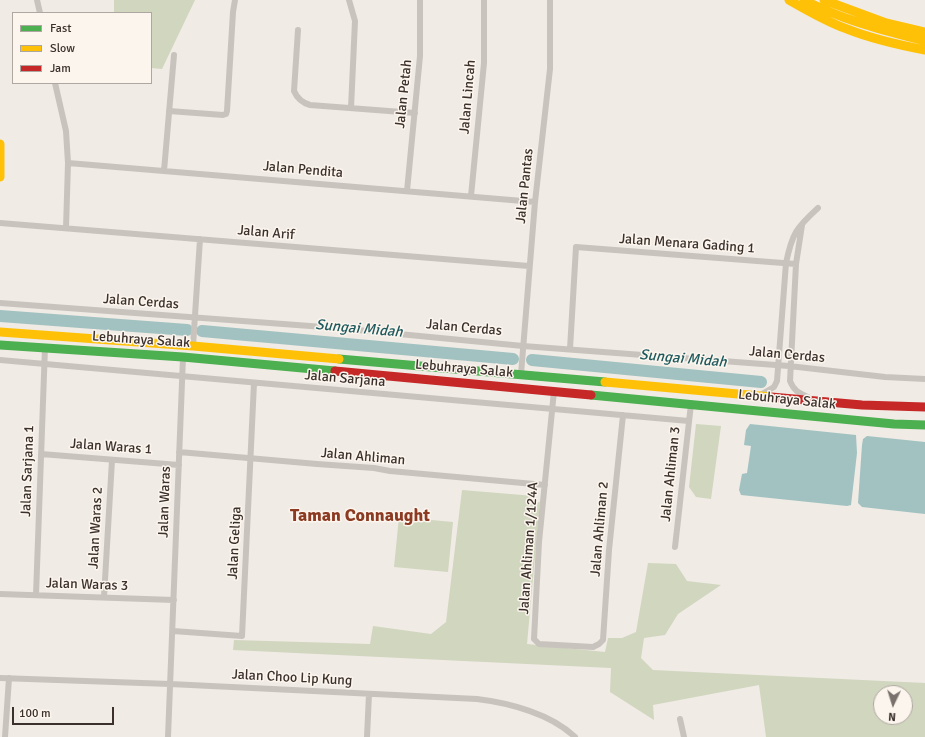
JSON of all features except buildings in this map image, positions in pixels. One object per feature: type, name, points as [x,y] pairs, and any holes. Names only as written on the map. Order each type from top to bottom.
[{"type":"main road","points":[[789,0],[822,19],[864,36],[887,43],[925,50]]},
{"type":"main road","points":[[804,0],[819,8],[869,26],[925,40]]},
{"type":"main road","points":[[809,0],[820,6],[869,24],[925,40]]},
{"type":"main road","points":[[824,0],[886,23],[925,32]]},
{"type":"main road","points":[[0,144],[0,177]]},
{"type":"main road","name":"Lebuhraya Salak","points":[[0,332],[193,346],[862,405],[925,407]]},
{"type":"main road","name":"Lebuhraya Salak","points":[[0,345],[183,357],[894,424],[925,425]]},
{"type":"street","points":[[37,0],[40,12]]},
{"type":"street","points":[[169,111],[226,114],[235,0]]},
{"type":"street","points":[[349,0],[355,21],[351,108]]},
{"type":"street","name":"Jalan Petah","points":[[407,191],[420,56],[420,0]]},
{"type":"street","name":"Jalan Lincah","points":[[471,196],[484,63],[484,0]]},
{"type":"street","name":"Jalan Pantas","points":[[521,374],[536,202],[550,69],[550,0]]},
{"type":"street","points":[[298,30],[294,91],[296,96],[310,106],[415,113]]},
{"type":"street","points":[[164,171],[174,55]]},
{"type":"street","points":[[55,84],[66,131],[68,163],[66,228]]},
{"type":"street","name":"Jalan Pendita","points":[[68,163],[536,202]]},
{"type":"street","points":[[759,396],[774,387],[777,381],[786,263],[790,245],[795,232],[803,221],[818,208]]},
{"type":"street","points":[[803,221],[796,264],[790,381],[793,389],[798,393],[818,401]]},
{"type":"street","name":"Jalan Arif","points":[[0,223],[530,266]]},
{"type":"street","points":[[193,346],[200,239]]},
{"type":"street","name":"Jalan Menara Gading 1","points":[[570,349],[576,247],[796,264]]},
{"type":"street","name":"Jalan Cerdas","points":[[0,303],[337,328],[523,346],[790,366],[885,377],[925,379]]},
{"type":"street","name":"Jalan Sarjana 1","points":[[36,595],[45,347]]},
{"type":"street","name":"Jalan Waras","points":[[168,737],[183,357]]},
{"type":"street","name":"Jalan Sarjana","points":[[0,360],[689,421]]},
{"type":"street","name":"Jalan Geliga","points":[[173,631],[242,636],[254,383]]},
{"type":"street","name":"Jalan Ahliman 1/124A","points":[[554,391],[539,542],[534,639],[539,644],[593,647],[600,644]]},
{"type":"street","name":"Jalan Ahliman 3","points":[[675,547],[690,404]]},
{"type":"street","name":"Jalan Ahliman 2","points":[[600,644],[603,640],[623,414]]},
{"type":"street","name":"Jalan Ahliman","points":[[179,452],[374,468],[390,471],[545,485]]},
{"type":"street","name":"Jalan Waras 1","points":[[41,454],[179,465]]},
{"type":"street","name":"Jalan Waras 2","points":[[104,597],[112,460]]},
{"type":"street","name":"Jalan Waras 3","points":[[0,594],[174,600]]},
{"type":"street","name":"Jalan Choo Lip Kung","points":[[0,678],[170,684],[477,699],[517,706],[547,718],[575,737]]},
{"type":"street","points":[[5,737],[9,678]]},
{"type":"street","points":[[367,737],[369,694]]},
{"type":"street","points":[[680,719],[684,737]]},
{"type":"green space","points":[[114,0],[195,0],[162,69],[152,68],[152,12],[114,12]]},
{"type":"green space","points":[[696,424],[721,426],[711,499],[696,497],[689,487]]},
{"type":"green space","points":[[462,490],[534,496],[534,503],[540,502],[527,644],[605,652],[608,638],[622,638],[636,632],[648,563],[676,564],[687,581],[721,585],[678,614],[665,635],[644,638],[641,658],[653,670],[925,683],[925,737],[766,737],[759,685],[653,705],[654,720],[610,692],[611,668],[233,650],[234,640],[370,644],[373,626],[431,634],[446,622]]},
{"type":"green space","points":[[399,517],[453,522],[448,572],[394,567]]},
{"type":"water","points":[[750,424],[856,435],[857,453],[851,505],[847,506],[741,495],[739,490],[742,474],[747,473],[751,446],[744,445],[746,430]]},
{"type":"water","points":[[867,436],[925,442],[925,514],[862,507],[858,503],[862,445],[863,439]]},
{"type":"waterway","name":"Sungai Midah","points":[[0,316],[187,330]]},
{"type":"waterway","name":"Sungai Midah","points":[[202,331],[513,359]]},
{"type":"waterway","name":"Sungai Midah","points":[[532,360],[761,382]]},
{"type":"traffic: fast","points":[[0,345],[183,357],[335,371]]},
{"type":"traffic: fast","points":[[339,359],[605,382]]},
{"type":"traffic: fast","points":[[591,395],[894,424],[925,425]]},
{"type":"traffic: slow","points":[[789,0],[825,20],[856,33],[925,50]]},
{"type":"traffic: slow","points":[[804,0],[848,19],[925,41]]},
{"type":"traffic: slow","points":[[824,0],[886,23],[925,32]]},
{"type":"traffic: slow","points":[[0,144],[0,177]]},
{"type":"traffic: slow","points":[[0,332],[193,346],[339,359]]},
{"type":"traffic: slow","points":[[605,382],[771,397]]},
{"type":"traffic: jam","points":[[335,371],[591,395]]},
{"type":"traffic: jam","points":[[771,397],[862,405],[925,407]]},
{"type":"district","name":"Taman Connaught","points":[[360,516]]}]
